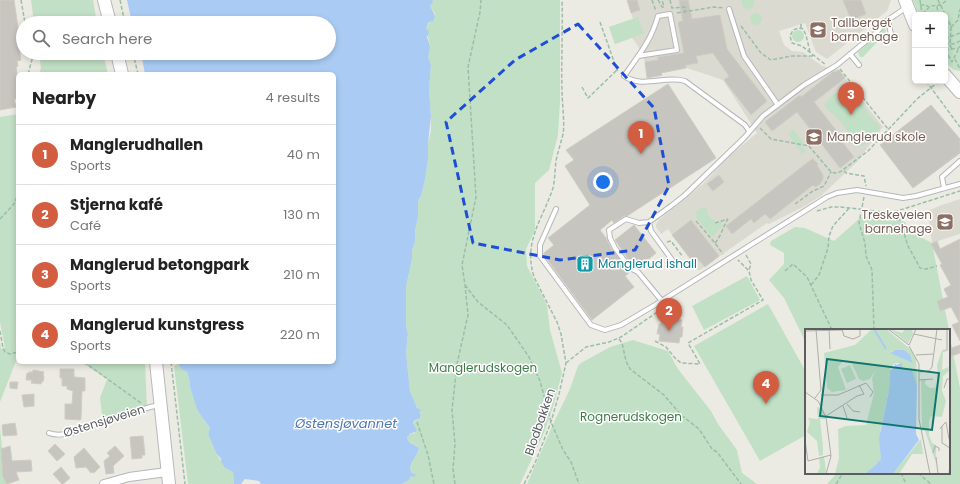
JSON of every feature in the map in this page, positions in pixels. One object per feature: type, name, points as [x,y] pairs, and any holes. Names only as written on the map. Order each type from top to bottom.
[{"type":"main road","points":[[104,0],[108,16]]},
{"type":"main road","points":[[906,3],[912,18]]},
{"type":"main road","points":[[119,60],[122,72]]},
{"type":"main road","points":[[948,78],[960,92]]},
{"type":"main road","name":"Østensjøveien","points":[[156,364],[169,484]]},
{"type":"street","points":[[104,484],[129,477],[167,472]]},
{"type":"lane","points":[[662,301],[638,272],[630,268],[615,248],[610,238],[609,230],[626,219],[639,223],[650,222],[685,195],[744,138],[756,124],[778,105],[804,85],[837,65],[878,32],[882,25],[906,3]]},
{"type":"lane","points":[[729,9],[744,56],[778,105]]},
{"type":"lane","points":[[638,56],[677,50],[670,14],[658,16],[654,31],[649,40],[624,76],[636,81],[644,82],[678,79],[685,81],[745,125],[749,131]]},
{"type":"lane","points":[[888,20],[892,34]]},
{"type":"lane","points":[[850,54],[859,65]]},
{"type":"lane","points":[[944,188],[942,177],[944,173],[960,161]]},
{"type":"lane","points":[[556,209],[540,245],[540,256],[591,325],[605,330],[621,325],[662,301],[827,197],[837,193],[857,190],[903,198],[960,184]]},
{"type":"lane","points":[[650,222],[651,231],[675,264]]},
{"type":"lane","name":"Østensjøveien","points":[[49,433],[57,434],[84,429],[160,405]]},
{"type":"path","points":[[21,0],[24,16]]},
{"type":"path","points":[[120,0],[123,16]]},
{"type":"path","points":[[455,484],[453,469],[455,444],[452,410],[457,364],[468,316],[466,285],[462,265],[476,197],[468,67],[480,12],[481,0]]},
{"type":"path","points":[[554,185],[556,161],[563,133],[562,0]]},
{"type":"path","points":[[652,0],[658,16]]},
{"type":"path","points":[[658,0],[662,7],[664,7],[662,0]]},
{"type":"path","points":[[670,0],[672,8],[685,7],[686,11]]},
{"type":"path","points":[[920,0],[922,12]]},
{"type":"path","points":[[938,0],[951,27],[950,43],[952,50]]},
{"type":"path","points":[[920,5],[929,7],[932,5],[937,6],[941,5],[947,0]]},
{"type":"path","points":[[937,6],[938,12]]},
{"type":"path","points":[[670,14],[714,7],[729,9]]},
{"type":"path","points":[[925,12],[929,7]]},
{"type":"path","points":[[951,27],[958,20],[960,9]]},
{"type":"path","points":[[738,21],[761,53],[771,60],[792,56],[815,56]]},
{"type":"path","points":[[600,22],[617,70],[624,76]]},
{"type":"path","points":[[801,24],[801,28],[805,32],[810,52]]},
{"type":"path","points":[[801,28],[791,32],[790,39],[792,43],[802,46],[831,68]]},
{"type":"path","points":[[948,38],[960,33]]},
{"type":"path","points":[[950,43],[960,41]]},
{"type":"path","points":[[948,50],[960,47]]},
{"type":"path","points":[[948,55],[953,62],[960,47]]},
{"type":"path","points":[[955,59],[960,70]]},
{"type":"path","points":[[29,72],[32,60]]},
{"type":"path","points":[[135,60],[138,72]]},
{"type":"path","points":[[837,65],[888,130]]},
{"type":"path","points":[[582,87],[588,98],[617,70]]},
{"type":"path","points":[[928,84],[960,127]]},
{"type":"path","points":[[756,124],[771,139],[809,146],[831,172],[836,173],[844,171],[868,151],[917,100],[936,84]]},
{"type":"path","points":[[844,171],[846,173],[864,176],[866,186]]},
{"type":"path","points":[[795,204],[813,191],[824,186],[831,172]]},
{"type":"path","points":[[813,212],[831,207],[850,207],[883,212],[897,211],[960,191]]},
{"type":"path","points":[[865,194],[859,223],[865,243],[866,256],[872,270],[874,329]]},
{"type":"path","points":[[0,219],[14,204],[16,199]]},
{"type":"path","points":[[811,285],[819,274],[828,248],[829,236],[833,226],[850,207]]},
{"type":"path","points":[[897,211],[908,246],[920,268],[926,269],[937,266]]},
{"type":"path","points":[[715,243],[728,218],[716,222]]},
{"type":"path","points":[[696,221],[724,256]]},
{"type":"path","points":[[660,244],[671,241],[683,257]]},
{"type":"path","points":[[655,341],[666,347],[681,363],[700,364],[688,343],[763,300],[751,280],[749,271],[751,264],[743,250]]},
{"type":"path","points":[[735,255],[749,271]]},
{"type":"path","points":[[786,272],[793,264],[807,277],[832,329]]},
{"type":"path","points":[[466,285],[478,302],[507,326],[529,357],[542,388],[551,422],[571,462],[579,484]]},
{"type":"path","points":[[676,299],[668,306],[619,338],[622,343],[626,361],[630,369],[664,395],[681,415],[699,429],[712,449],[717,452],[741,484]]},
{"type":"path","points":[[0,331],[5,352],[10,354],[16,352]]},
{"type":"path","name":"Blodbakken","points":[[524,484],[535,463],[551,422],[566,363],[586,347],[609,342],[619,338]]},
{"type":"path","points":[[87,364],[147,408]]},
{"type":"path","points":[[171,364],[185,484]]},
{"type":"path","points":[[417,422],[428,454],[434,484]]},
{"type":"path","points":[[836,484],[842,474]]},
{"type":"path","points":[[901,474],[906,484]]},
{"type":"path","points":[[919,474],[931,484]]},
{"type":"highlighted area","points":[[578,24],[654,108],[669,186],[635,250],[560,260],[473,243],[446,122],[515,60]]},
{"type":"shaded area","name":"Manglerud skole","points":[[627,0],[891,0],[887,11],[827,59],[816,52],[805,23],[779,31],[784,45],[792,51],[803,52],[822,66],[838,69],[883,127],[857,162],[821,196],[805,206],[769,224],[767,223],[700,270],[696,270],[668,229],[661,234],[656,227],[656,224],[660,219],[704,183],[728,157],[757,133],[723,80],[687,68],[661,73],[662,76],[648,78],[645,62],[638,46],[632,38],[615,44],[609,27],[633,19]]},
{"type":"shaded area","name":"Treskeveien barnehage","points":[[960,199],[960,234],[932,243],[928,211]]},
{"type":"green space","points":[[31,0],[93,0],[96,16],[33,16]]},
{"type":"green space","name":"Manglerudskogen","points":[[433,0],[560,0],[560,102],[558,135],[549,170],[535,183],[535,230],[526,249],[527,266],[547,305],[550,330],[562,373],[544,433],[520,484],[402,484],[409,480],[415,473],[412,473],[410,467],[419,450],[407,438],[408,435],[415,433],[413,424],[420,418],[421,415],[410,391],[406,352],[408,334],[406,326],[406,287],[415,241],[418,201],[421,196],[425,180],[428,160],[428,143],[431,131],[429,90],[431,65],[428,61],[430,46],[426,28],[435,14],[430,5]]},
{"type":"green space","points":[[742,0],[754,0],[754,6],[750,9],[744,8],[742,5]]},
{"type":"green space","points":[[913,0],[960,0],[960,71],[954,70],[948,65],[948,12],[918,12]]},
{"type":"green space","points":[[756,13],[760,15],[762,19],[760,23],[756,25],[752,23],[750,19],[752,15]]},
{"type":"green space","points":[[638,17],[644,33],[615,44],[609,27]]},
{"type":"green space","points":[[884,26],[886,31],[885,34],[863,57],[860,57],[858,52],[879,34]]},
{"type":"green space","points":[[796,30],[800,30],[804,36],[800,42],[796,42],[792,38],[792,34]]},
{"type":"green space","points":[[40,60],[105,60],[108,72],[40,72],[41,68]]},
{"type":"green space","points":[[847,90],[856,97],[879,125],[880,129],[867,140],[866,145],[856,147],[852,142],[853,139],[841,122],[826,108],[825,104],[833,94]]},
{"type":"green space","points":[[16,114],[16,361],[0,402],[0,342],[1,349],[5,348],[0,322],[0,117]]},
{"type":"green space","points":[[793,129],[804,143],[801,146],[806,151],[802,154],[788,134]]},
{"type":"green space","points":[[702,207],[707,208],[708,215],[716,223],[722,221],[723,226],[712,237],[696,217],[696,212]]},
{"type":"green space","points":[[886,214],[905,222],[909,231],[932,243],[949,329],[805,329],[805,341],[784,298],[769,280],[784,264],[784,253],[770,245],[771,241],[795,227],[805,228],[834,241],[860,218]]},
{"type":"green space","points":[[747,276],[760,300],[704,330],[692,306]]},
{"type":"green space","points":[[768,304],[805,370],[805,436],[760,461],[694,346]]},
{"type":"green space","points":[[950,337],[960,388],[960,484],[827,484],[836,474],[950,474]]},
{"type":"green space","name":"Rognerudskogen","points":[[633,340],[668,351],[678,369],[711,411],[718,424],[737,450],[742,473],[757,484],[527,484],[570,389],[578,366],[610,347]]},
{"type":"green space","points":[[84,364],[145,364],[147,408],[103,422],[100,398],[107,379]]},
{"type":"green space","points":[[178,364],[187,372],[190,387],[199,413],[210,428],[208,434],[216,453],[225,468],[233,472],[234,484],[188,484],[174,366]]},
{"type":"green space","points":[[0,427],[5,477],[7,484],[0,484]]},
{"type":"water","name":"Østensjøvannet","points":[[127,0],[433,0],[432,4],[430,5],[434,19],[433,21],[429,22],[426,28],[429,32],[427,37],[430,46],[428,58],[431,65],[429,90],[431,116],[428,160],[425,180],[421,196],[418,201],[415,241],[406,287],[406,326],[408,334],[406,352],[410,391],[417,408],[421,410],[419,413],[421,415],[420,418],[413,423],[417,431],[407,437],[410,443],[419,448],[410,466],[412,473],[416,474],[414,477],[411,476],[409,480],[402,484],[261,484],[259,481],[245,479],[241,484],[234,484],[233,472],[225,468],[221,462],[221,459],[216,453],[208,434],[210,428],[197,409],[187,372],[182,369],[178,364],[336,364],[336,72],[145,72],[142,60],[336,60],[336,16],[130,16]]},
{"type":"building","points":[[0,0],[14,0],[16,16],[16,60],[21,60],[17,61],[18,66],[16,67],[16,99],[14,99],[16,107],[0,110]]},
{"type":"building","points":[[627,0],[637,0],[640,10],[631,13]]},
{"type":"building","points":[[679,0],[688,0],[692,19],[720,15],[727,49],[767,101],[751,115],[724,80],[729,76],[713,53],[696,56],[698,63],[686,65],[686,68],[661,73],[662,75],[647,78],[645,62],[658,60],[658,57],[684,53],[678,22],[683,21]]},
{"type":"building","points":[[843,0],[861,0],[866,14],[851,20]]},
{"type":"building","points":[[839,70],[845,78],[814,102],[839,134],[837,135],[854,157],[840,168],[797,112],[772,131],[765,122],[800,95],[801,97],[834,71]]},
{"type":"building","points":[[668,84],[716,158],[627,216],[624,216],[614,223],[612,220],[600,230],[612,250],[630,272],[625,276],[634,287],[592,320],[544,255],[544,253],[554,245],[548,238],[590,205],[565,166],[574,160],[566,150]]},
{"type":"building","points":[[931,105],[960,139],[960,153],[913,188],[880,145]]},
{"type":"building","points":[[812,159],[818,164],[817,165],[823,175],[823,179],[820,184],[815,187],[813,185],[770,219],[765,214],[754,223],[751,219],[732,234],[726,226]]},
{"type":"building","points":[[719,175],[724,182],[713,191],[707,184]]},
{"type":"building","points":[[936,215],[943,215],[945,228],[938,228]]},
{"type":"building","points":[[691,220],[719,256],[705,267],[699,260],[694,263],[672,235]]},
{"type":"building","points":[[634,225],[656,253],[638,268],[632,265],[615,240]]},
{"type":"building","points":[[960,239],[960,341],[952,325],[959,322],[951,307],[940,311],[937,301],[948,297],[944,289],[951,285],[931,244],[937,241],[940,249]]},
{"type":"building","points":[[662,318],[682,320],[682,337],[680,337],[679,343],[659,341],[660,334],[657,334]]},
{"type":"building","points":[[960,345],[960,353],[950,357],[950,349]]},
{"type":"building","points":[[60,369],[74,369],[74,377],[85,378],[85,391],[82,391],[80,420],[65,419],[65,404],[72,404],[73,391],[67,389],[67,386],[62,386]]},
{"type":"building","points":[[33,370],[44,372],[43,382],[42,381],[41,384],[31,383],[32,380],[26,380],[27,373],[33,372]]},
{"type":"building","points":[[10,382],[18,382],[17,389],[10,388]]},
{"type":"building","points":[[34,394],[34,406],[24,407],[22,395]]},
{"type":"building","points":[[15,423],[17,435],[3,436],[2,425]]},
{"type":"building","points":[[143,436],[145,455],[142,455],[142,458],[132,459],[130,437]]},
{"type":"building","points":[[55,444],[65,454],[57,461],[48,451]]},
{"type":"building","points":[[10,446],[12,461],[31,460],[32,471],[16,472],[19,480],[7,484],[3,477],[1,449]]},
{"type":"building","points":[[115,446],[124,456],[113,466],[114,473],[106,474],[104,461],[110,456],[107,453]]},
{"type":"building","points":[[84,448],[100,467],[94,473],[91,473],[86,467],[76,468],[74,457]]},
{"type":"building","points":[[61,467],[70,478],[63,484],[53,474]]},
{"type":"place","name":"Tallberget barnehage","points":[[818,30]]},
{"type":"place","name":"Manglerud betongpark","points":[[851,115]]},
{"type":"place","name":"Manglerud skole","points":[[814,137]]},
{"type":"place","name":"Manglerudhallen","points":[[641,154]]},
{"type":"place","name":"Treskeveien barnehage","points":[[945,222]]},
{"type":"place","name":"Manglerud ishall","points":[[585,264]]},
{"type":"place","name":"Stjerna kafé","points":[[669,331]]},
{"type":"place","name":"Manglerud kunstgress","points":[[766,404]]}]
